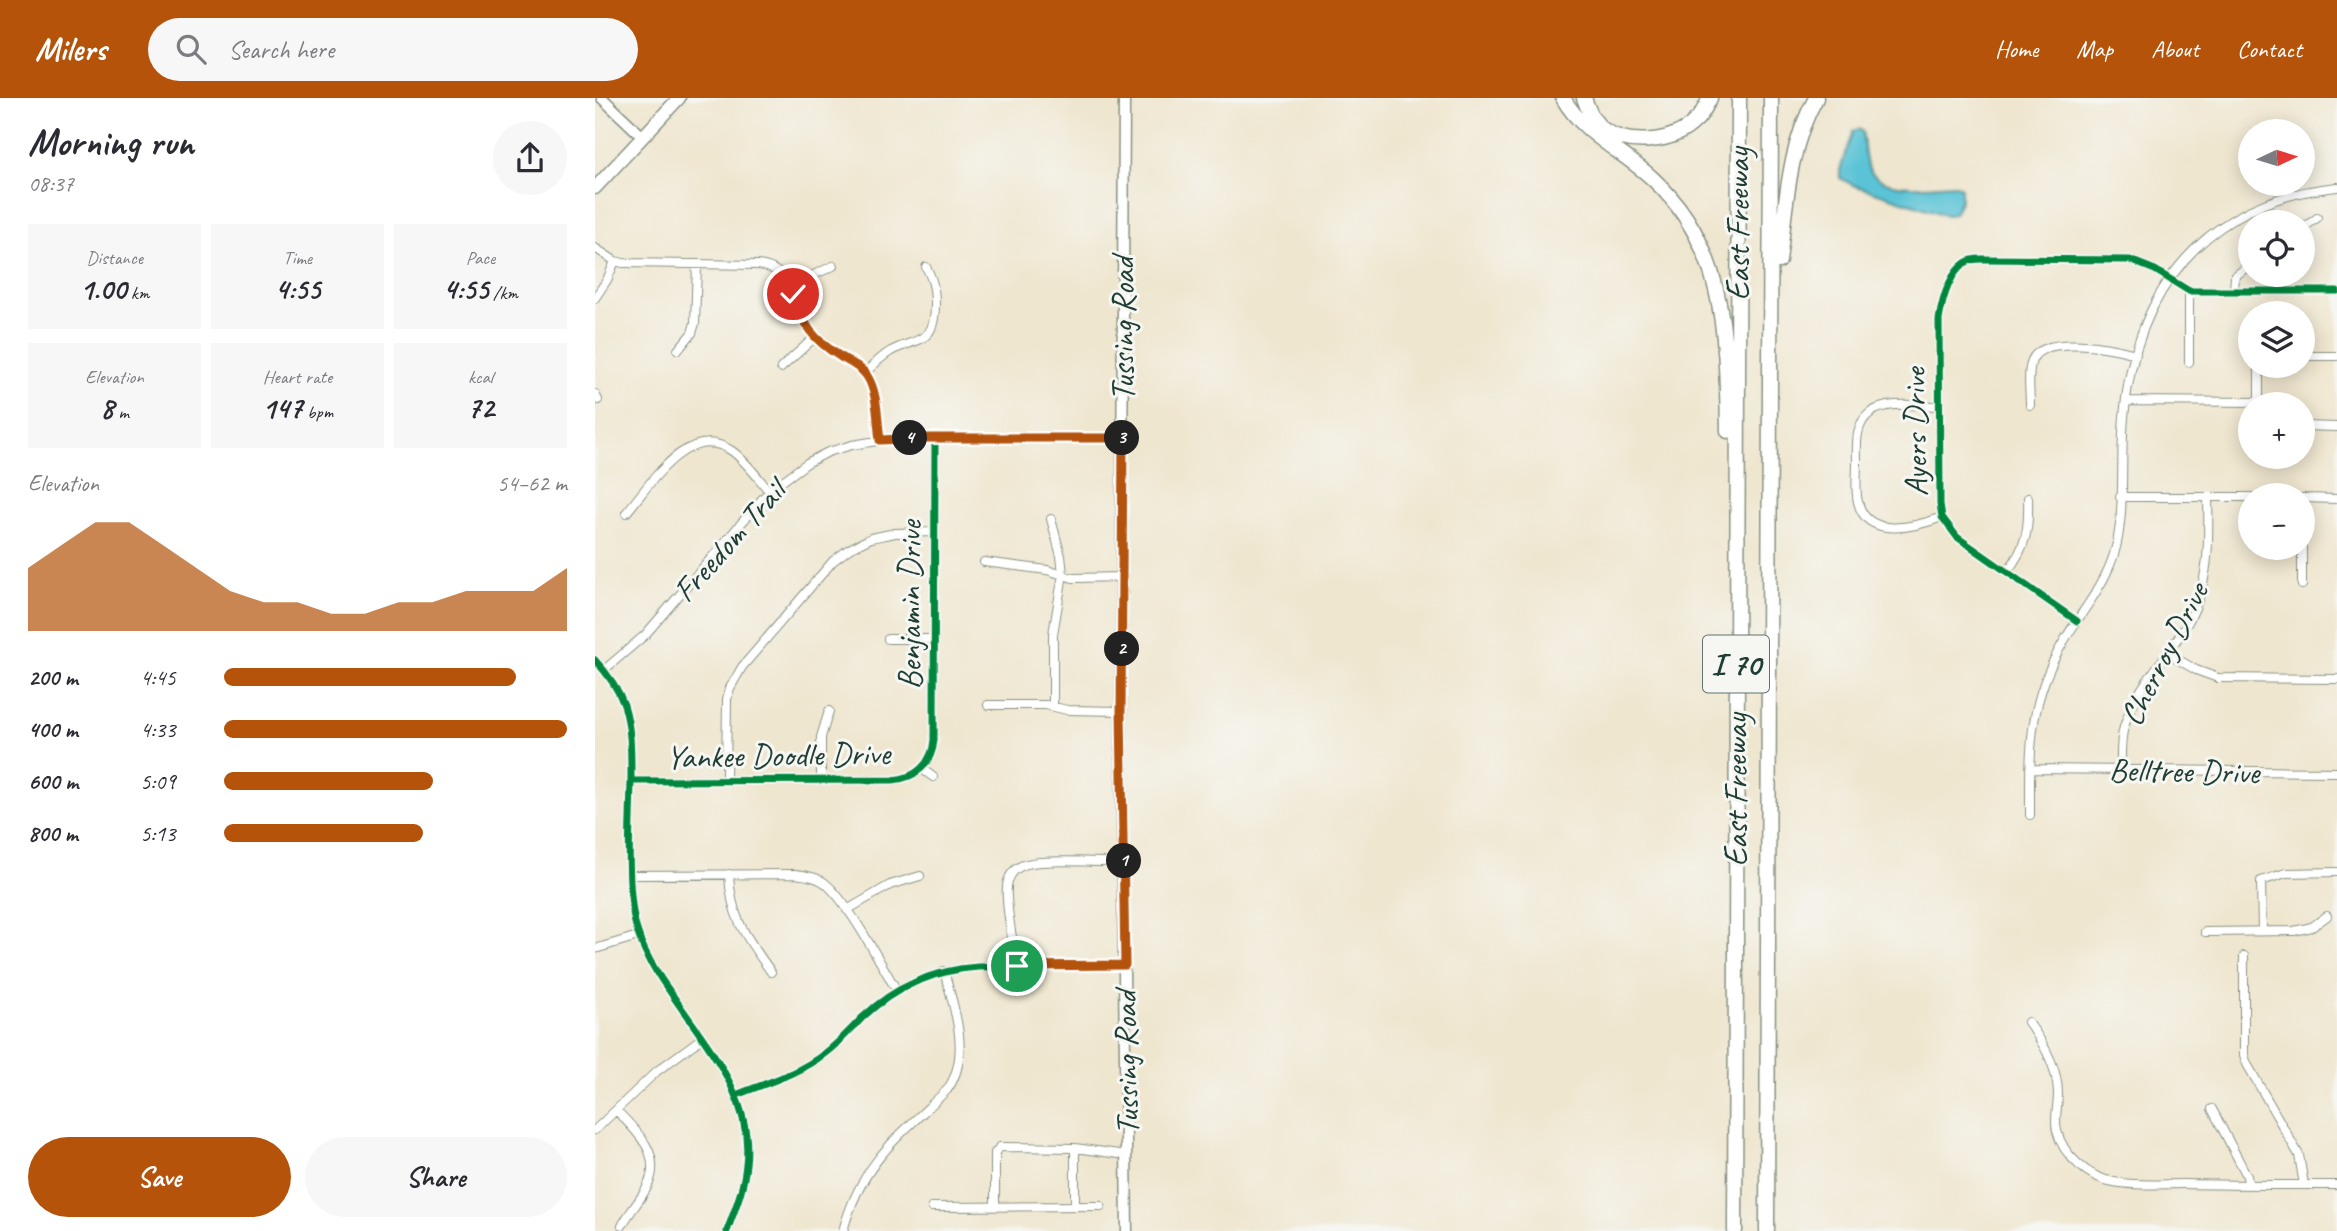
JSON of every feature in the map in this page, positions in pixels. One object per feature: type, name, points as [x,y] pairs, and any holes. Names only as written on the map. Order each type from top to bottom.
[{"type":"highway","points":[[1563,98],[1585,127],[1654,179],[1670,198],[1698,240],[1717,291],[1726,353],[1731,597],[1736,690]]},
{"type":"highway","points":[[1584,98],[1593,118],[1603,129],[1626,139],[1646,140],[1682,131],[1695,121],[1710,98]]},
{"type":"highway","name":"East Freeway","points":[[1735,1231],[1739,98]]},
{"type":"highway","name":"East Freeway","points":[[1767,1231],[1771,98]]},
{"type":"highway","points":[[1771,318],[1791,171],[1798,141],[1816,98]]},
{"type":"main road","points":[[602,98],[643,137]]},
{"type":"main road","points":[[595,188],[679,98]]},
{"type":"main road","name":"Tussing Road","points":[[1124,98],[1121,711],[1127,1231]]},
{"type":"street","points":[[2030,815],[2032,727],[2039,693],[2050,665],[2097,593],[2115,553],[2126,401],[2136,355],[2152,310],[2169,279],[2190,253],[2232,218],[2275,198],[2337,187]]},
{"type":"street","points":[[595,248],[615,261],[766,266],[782,274],[790,286],[802,319],[814,338],[865,373],[874,393],[880,440]]},
{"type":"street","name":"Ayers Drive","points":[[2077,621],[1957,537],[1942,517],[1939,406],[1941,304],[1946,290],[1963,265],[1982,258],[2120,259],[2139,262],[2169,279]]},
{"type":"street","points":[[595,298],[615,261]]},
{"type":"street","points":[[678,349],[692,334],[695,323],[697,265]]},
{"type":"street","points":[[790,286],[833,266]]},
{"type":"street","points":[[865,373],[892,351],[918,341],[929,333],[934,320],[935,293],[926,267]]},
{"type":"street","points":[[2235,292],[2235,276],[2238,274]]},
{"type":"street","points":[[2169,279],[2189,291],[2337,291]]},
{"type":"street","points":[[2189,291],[2189,362]]},
{"type":"street","points":[[929,333],[937,340]]},
{"type":"street","points":[[781,368],[814,338]]},
{"type":"street","points":[[2030,405],[2030,368],[2033,358],[2041,350],[2052,346],[2099,346],[2136,355]]},
{"type":"street","points":[[2315,356],[2337,356]]},
{"type":"street","points":[[2126,401],[2238,403]]},
{"type":"street","points":[[1939,406],[1882,407],[1865,417],[1857,436],[1857,498],[1865,516],[1883,527],[1912,527],[1942,517]]},
{"type":"street","points":[[2315,426],[2337,427]]},
{"type":"street","name":"Benjamin Drive","points":[[922,769],[931,756],[934,740],[935,438]]},
{"type":"street","name":"Freedom Trail","points":[[604,670],[645,635],[769,491],[807,463],[828,452],[852,444],[880,440],[1123,438]]},
{"type":"street","points":[[626,513],[675,456],[697,444],[716,445],[733,452],[769,491]]},
{"type":"street","points":[[2120,497],[2238,497]]},
{"type":"street","points":[[2007,572],[2028,534],[2028,498]]},
{"type":"street","name":"Cherroy Drive","points":[[2121,769],[2123,728],[2132,706],[2188,623],[2205,578],[2208,556],[2208,498]]},
{"type":"street","points":[[2315,498],[2337,499]]},
{"type":"street","points":[[1051,519],[1063,574],[1053,634],[1053,706]]},
{"type":"street","points":[[726,780],[726,712],[730,688],[742,667],[797,601],[833,561],[853,546],[884,535],[934,532]]},
{"type":"street","points":[[2302,560],[2302,585]]},
{"type":"street","points":[[984,562],[1047,570],[1073,578],[1123,577]]},
{"type":"street","points":[[888,639],[935,639]]},
{"type":"street","points":[[2168,653],[2196,670],[2218,678],[2337,679]]},
{"type":"street","points":[[595,660],[618,692],[629,726],[631,875],[638,936],[655,970],[717,1060],[736,1095],[745,1126],[747,1162],[739,1199],[727,1231]]},
{"type":"street","points":[[988,705],[1121,711]]},
{"type":"street","points":[[821,781],[821,737],[829,711]]},
{"type":"street","points":[[922,769],[933,777]]},
{"type":"street","name":"Yankee Doodle Drive","points":[[631,781],[901,779],[922,769]]},
{"type":"street","name":"Belltree Drive","points":[[2030,769],[2337,772]]},
{"type":"street","points":[[1017,966],[1007,892],[1009,878],[1014,871],[1019,866],[1034,863],[1103,862]]},
{"type":"street","points":[[2262,931],[2261,881],[2286,873],[2337,872]]},
{"type":"street","points":[[729,874],[736,918],[771,972]]},
{"type":"street","points":[[631,875],[796,874],[815,878],[831,888],[897,990]]},
{"type":"street","points":[[847,910],[890,885],[920,876]]},
{"type":"street","points":[[2205,932],[2304,930],[2327,916]]},
{"type":"street","points":[[595,949],[638,936]]},
{"type":"street","points":[[2244,956],[2244,1055],[2299,1155],[2304,1185]]},
{"type":"street","points":[[736,1095],[805,1067],[830,1049],[865,1015],[897,990],[930,975],[978,967],[1125,965]]},
{"type":"street","points":[[843,1231],[856,1193],[871,1166],[947,1090],[955,1076],[958,1060],[957,1018],[944,971]]},
{"type":"street","points":[[2028,1022],[2053,1067],[2058,1089],[2057,1131],[2066,1152],[2080,1166],[2112,1182],[2337,1185]]},
{"type":"street","points":[[595,1130],[657,1071],[702,1038]]},
{"type":"street","points":[[616,1110],[645,1141],[652,1164],[647,1186],[622,1226]]},
{"type":"street","points":[[2212,1110],[2248,1176],[2248,1184]]},
{"type":"street","points":[[995,1206],[995,1153],[998,1148],[1075,1147],[1126,1156]]},
{"type":"street","points":[[1075,1147],[1075,1206]]},
{"type":"street","points":[[932,1207],[1101,1206]]},
{"type":"water","points":[[1853,131],[1862,131],[1867,165],[1873,174],[1882,180],[1906,186],[1955,184],[1961,188],[1961,199],[1954,214],[1946,215],[1853,185],[1840,178],[1840,170]]},
{"type":"cycle path","points":[[2077,621],[1957,537],[1942,517],[1939,320],[1944,297],[1954,274],[1965,263],[1977,259],[2130,260],[2155,270],[2189,291],[2337,291]]},
{"type":"cycle path","points":[[631,781],[893,780],[916,773],[926,763],[934,740],[935,438]]},
{"type":"cycle path","points":[[595,660],[619,693],[628,722],[631,764],[630,878],[638,934],[658,974],[725,1073],[743,1116],[747,1140],[745,1173],[727,1231]]},
{"type":"cycle path","points":[[736,1095],[814,1061],[876,1006],[902,988],[931,976],[978,967],[1125,965]]},
{"type":"route","points":[[793,294],[802,319],[814,338],[861,369],[869,379],[874,393],[880,440],[1123,438],[1121,711],[1125,965],[1017,966]]}]
